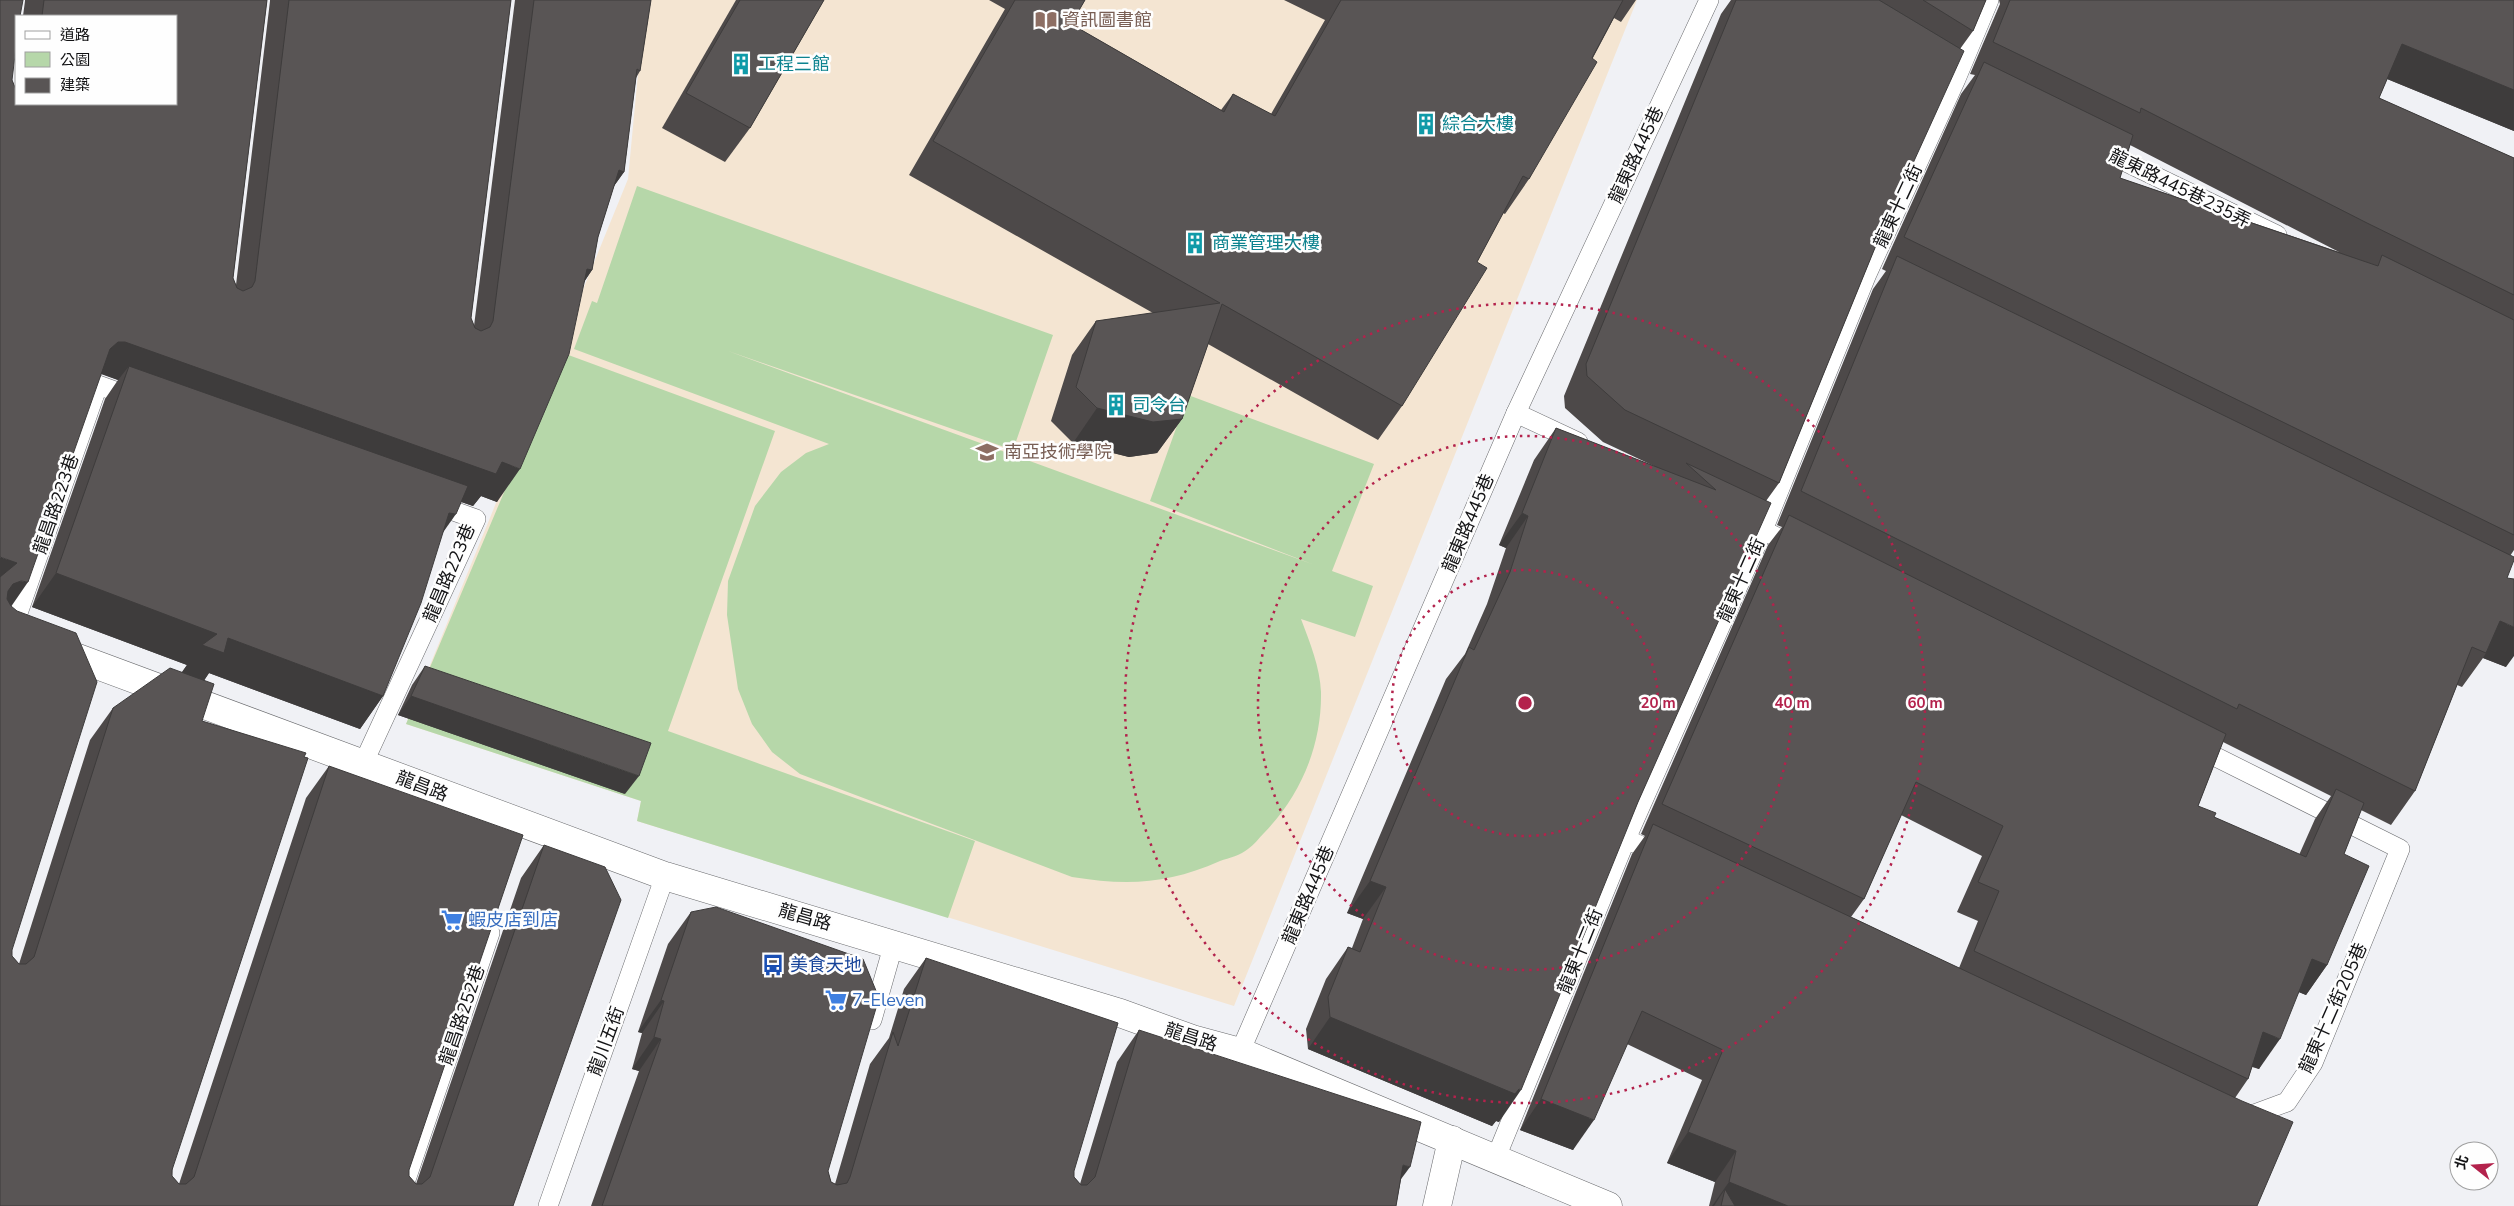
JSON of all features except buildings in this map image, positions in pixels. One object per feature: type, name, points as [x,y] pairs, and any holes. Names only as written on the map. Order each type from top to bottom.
[{"type":"street","name":"龍昌路","points":[[6,631],[99,675],[309,754],[363,764],[524,834],[894,944],[1117,1022],[1240,1052],[1608,1206]]},
{"type":"street","points":[[1437,1206],[1452,1140]]},
{"type":"lane","name":"龍東路445巷","points":[[1240,1052],[1516,413],[1709,0]]},
{"type":"lane","name":"龍東十二街","points":[[1495,1160],[1626,839],[1763,530],[1867,274],[1956,79],[1989,0]]},
{"type":"lane","points":[[1940,70],[1974,88]]},
{"type":"lane","name":"龍東路445巷235弄","points":[[2091,145],[2289,241]]},
{"type":"lane","points":[[1867,274],[1885,282]]},
{"type":"lane","name":"龍昌路223巷","points":[[6,631],[98,385],[153,404]]},
{"type":"lane","points":[[1516,413],[1595,450]]},
{"type":"lane","name":"龍昌路223巷","points":[[363,764],[476,519],[420,500]]},
{"type":"lane","points":[[1719,509],[1816,556]]},
{"type":"lane","name":"龍東十二街205巷","points":[[2179,738],[2400,849],[2313,1064],[2287,1102],[2230,1122],[2222,1118]]},
{"type":"lane","points":[[1626,839],[1680,864]]},
{"type":"lane","name":"龍川五街","points":[[548,1206],[664,876]]},
{"type":"lane","name":"龍昌路252巷","points":[[397,1206],[495,918]]},
{"type":"lane","points":[[867,1037],[894,944]]},
{"type":"shaded area","name":"南亞技術學院","points":[[645,0],[1637,0],[1234,1006],[637,821],[641,801],[406,724],[628,179]]},
{"type":"green space","points":[[637,186],[1053,335],[1013,450],[728,351],[1312,564],[1150,501],[1188,395],[1374,464],[1332,571],[1373,586],[1355,637],[1301,619],[1319,673],[1321,692],[1318,731],[1307,768],[1299,786],[1277,818],[1252,846],[1235,856],[1201,869],[1165,879],[1111,882],[1072,877],[800,774],[772,752],[752,724],[738,689],[727,615],[728,581],[755,506],[781,472],[806,453],[829,444],[574,349],[592,301],[597,303]]},
{"type":"green space","points":[[563,353],[775,431],[668,731],[975,841],[948,918],[637,821],[641,801],[406,724]]},
{"type":"place","name":"資訊圖書館","points":[[1046,20]]},
{"type":"place","name":"工程三館","points":[[741,64]]},
{"type":"place","name":"綜合大樓","points":[[1426,124]]},
{"type":"place","name":"商業管理大樓","points":[[1195,243]]},
{"type":"place","name":"司令台","points":[[1116,405]]},
{"type":"place","name":"南亞技術學院","points":[[987,452]]},
{"type":"place","name":"蝦皮店到店","points":[[452,920]]},
{"type":"place","name":"美食天地","points":[[773,965]]},
{"type":"place","name":"7-Eleven","points":[[836,1000]]}]
